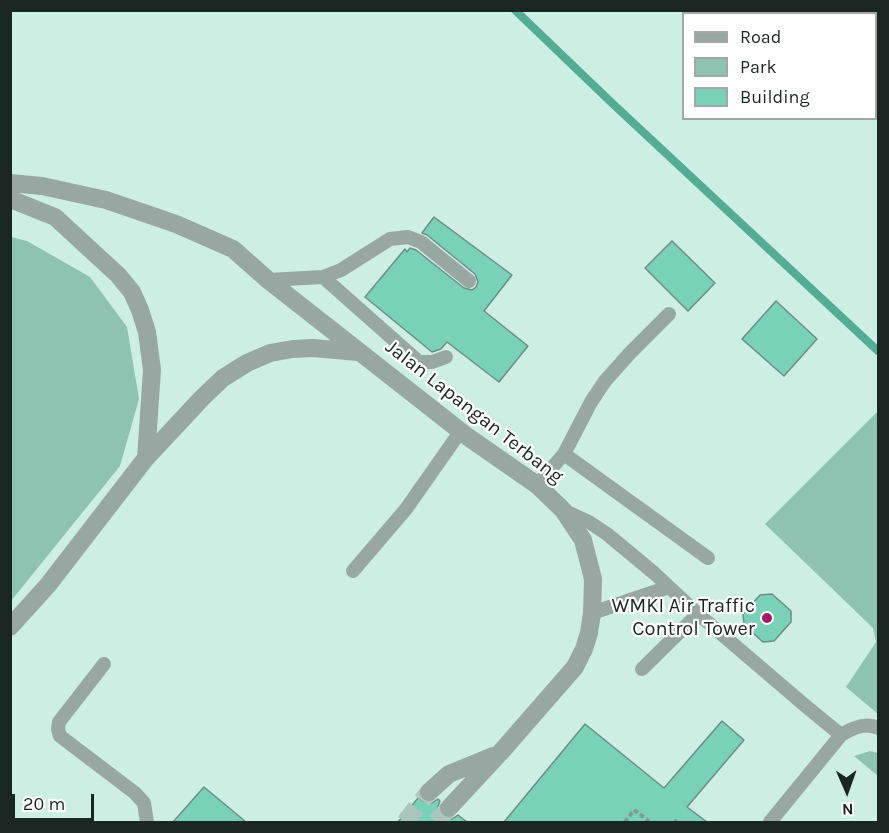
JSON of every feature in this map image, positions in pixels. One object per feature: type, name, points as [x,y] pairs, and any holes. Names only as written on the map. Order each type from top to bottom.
[{"type":"street","name":"Jalan Lapangan Terbang","points":[[10,183],[42,186],[106,200],[176,224],[233,249],[268,280],[460,432],[537,485],[563,510],[583,540],[593,579],[592,613],[584,649],[575,667],[449,808]]},
{"type":"street","points":[[10,199],[55,217],[118,274],[132,292],[147,332],[152,370],[146,458]]},
{"type":"street","name":"Jalan Lapangan Terbang","points":[[10,627],[48,585],[146,458],[223,378],[247,363],[270,353],[313,348],[360,352]]},
{"type":"street","points":[[429,792],[450,774],[500,753]]},
{"type":"lane","points":[[268,280],[322,278],[341,270],[390,238],[408,237],[421,242],[469,281]]},
{"type":"lane","points":[[322,278],[419,362],[432,362],[446,357]]},
{"type":"lane","points":[[537,485],[564,454],[604,381],[669,314]]},
{"type":"lane","points":[[353,571],[406,509],[460,432]]},
{"type":"lane","points":[[564,454],[708,558]]},
{"type":"lane","points":[[563,510],[589,522],[615,541],[841,735]]},
{"type":"lane","points":[[592,613],[669,587]]},
{"type":"lane","points":[[642,669],[698,614]]},
{"type":"lane","points":[[104,663],[59,722],[58,729],[60,736],[135,793],[144,803],[147,822]]},
{"type":"lane","points":[[770,822],[841,735],[854,727],[873,725],[879,728]]},
{"type":"path","points":[[625,822],[634,810],[650,822]]},
{"type":"green space","points":[[11,237],[27,241],[90,277],[127,327],[139,399],[120,466],[11,601]]},
{"type":"green space","points":[[878,411],[878,714],[846,687],[876,642],[873,628],[765,524]]},
{"type":"green space","points":[[870,751],[878,753],[878,776],[854,756]]},
{"type":"building","points":[[434,217],[512,275],[484,311],[528,346],[499,382],[447,342],[441,349],[432,352],[365,297],[405,249],[407,252],[410,248],[416,250],[464,288],[472,290],[476,287],[478,282],[475,274],[422,233]]},
{"type":"building","points":[[672,241],[715,283],[688,311],[645,268]]},
{"type":"building","points":[[776,301],[817,339],[784,376],[742,339]]},
{"type":"building","name":"WMKI Air Traffic Control Tower","points":[[772,594],[791,611],[791,622],[774,641],[763,642],[744,625],[743,614],[760,595]]},
{"type":"building","points":[[722,721],[744,740],[687,807],[707,822],[504,822],[585,724],[664,788]]},
{"type":"building","points":[[204,787],[246,822],[173,822]]},
{"type":"building","points":[[419,797],[426,803],[432,803],[438,799],[440,801],[438,811],[442,817],[452,819],[458,815],[467,822],[398,822]]},
{"type":"waterway","points":[[515,10],[878,351]]},
{"type":"tunnel","points":[[405,822],[429,792]]},
{"type":"tunnel","points":[[436,822],[449,808]]},
{"type":"place","name":"WMKI Air Traffic Control Tower","points":[[767,618]]}]
